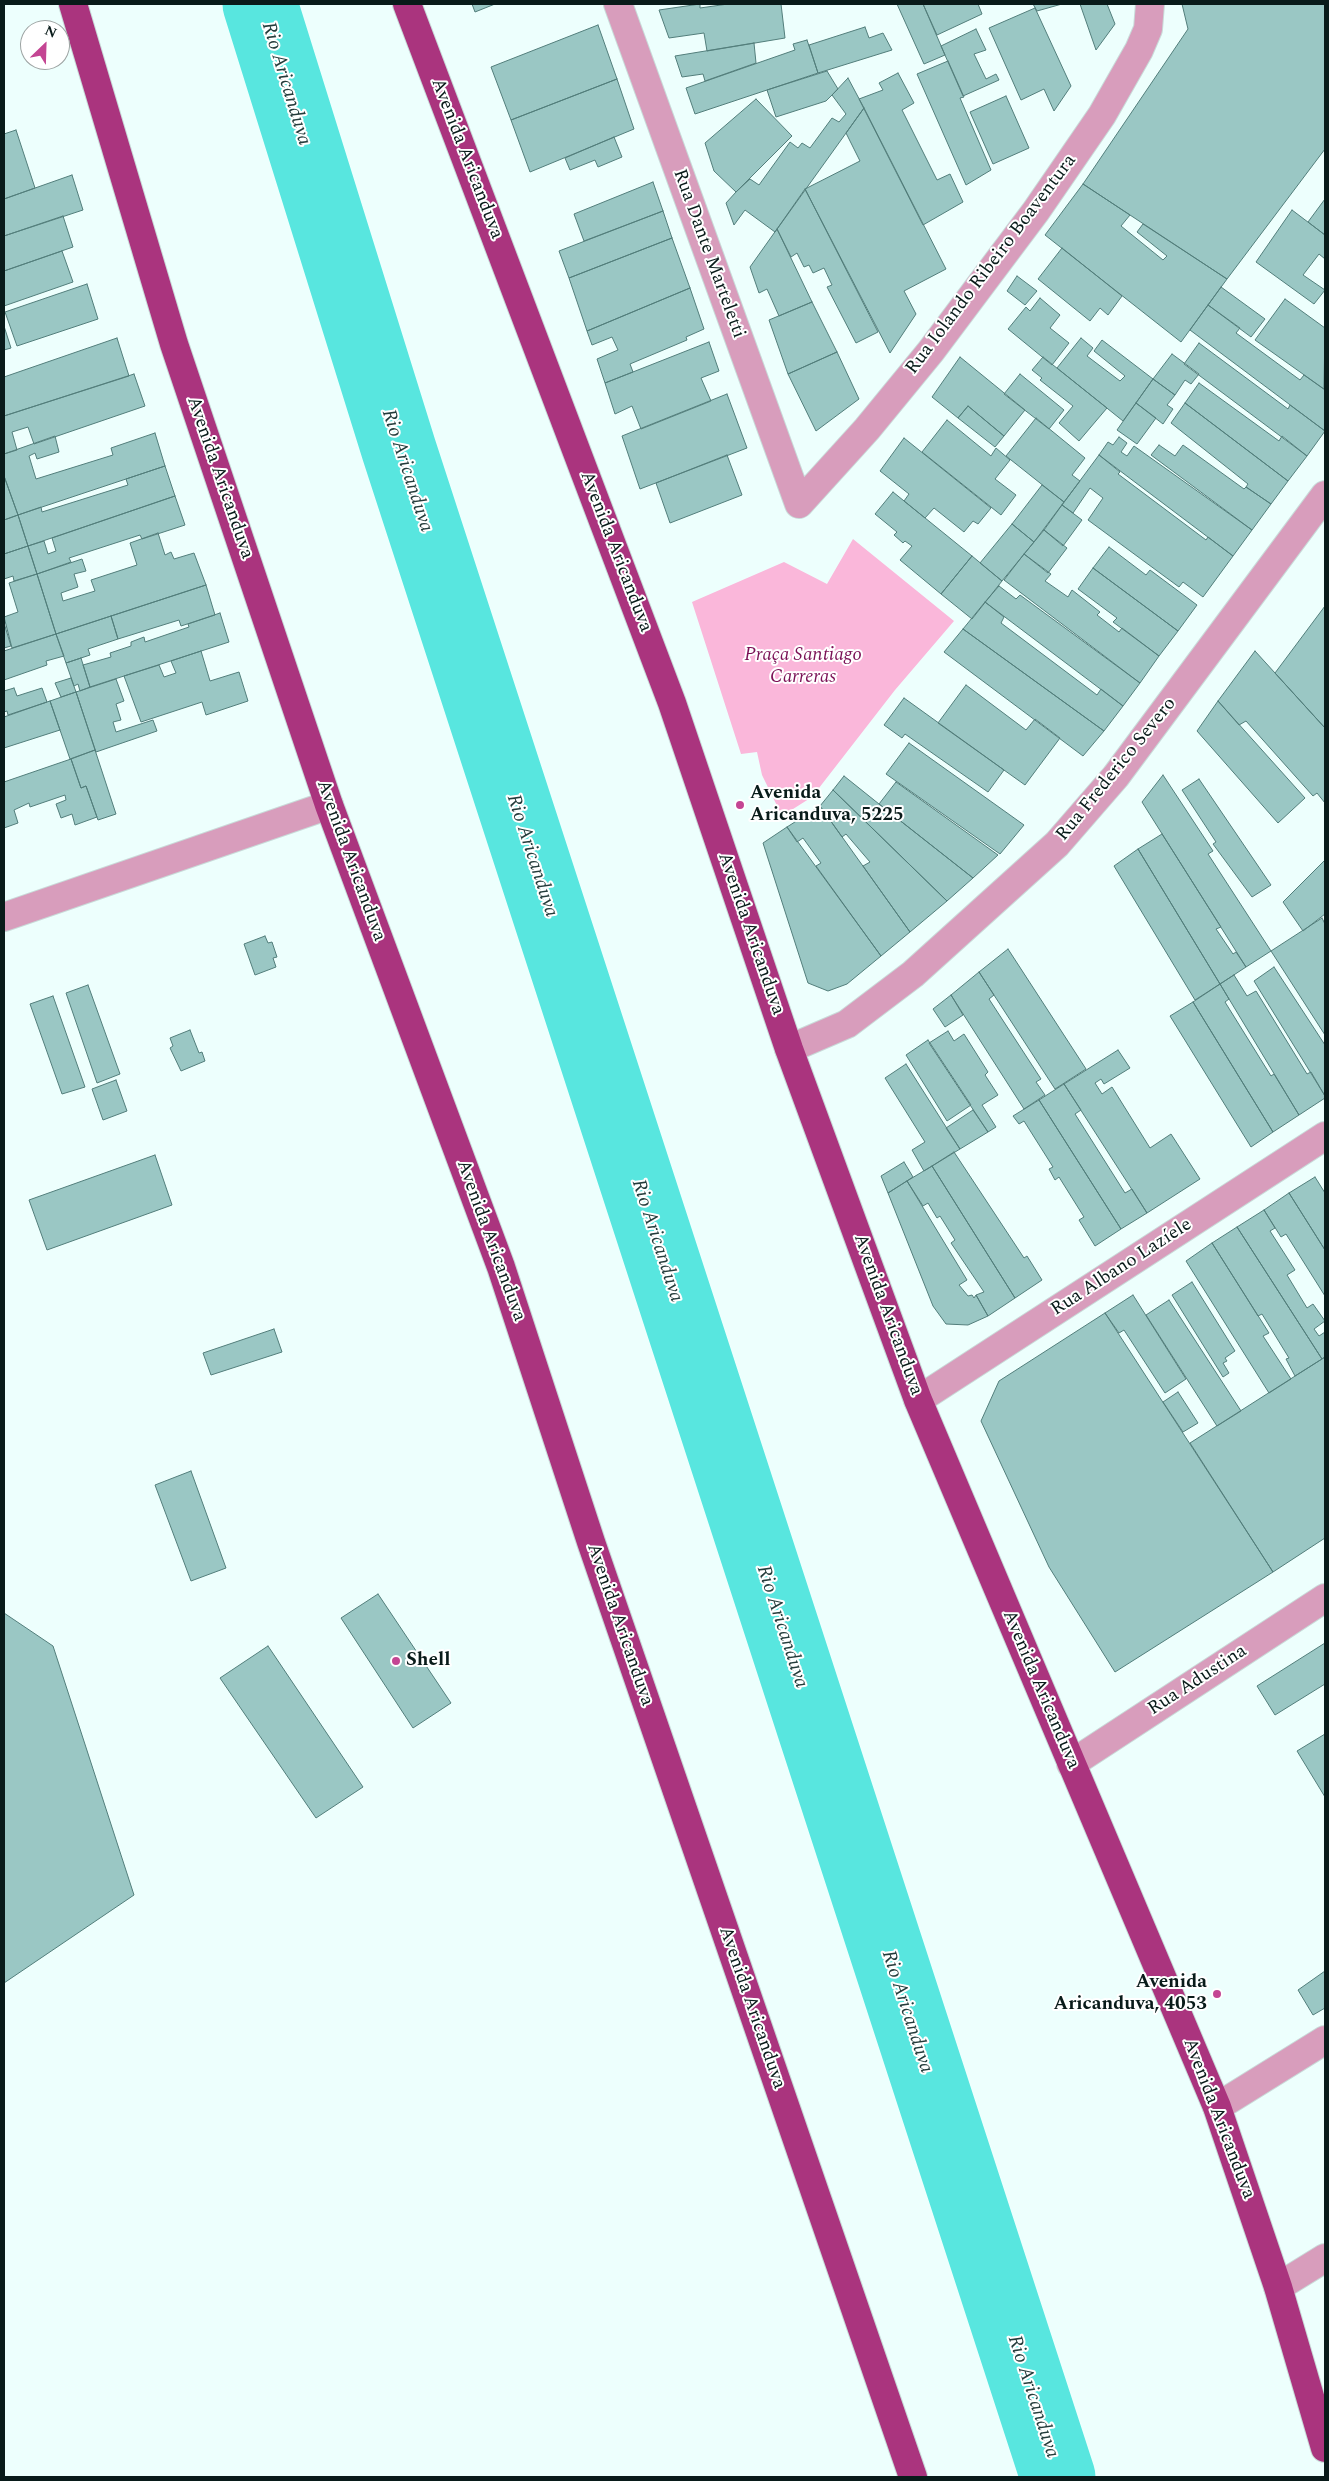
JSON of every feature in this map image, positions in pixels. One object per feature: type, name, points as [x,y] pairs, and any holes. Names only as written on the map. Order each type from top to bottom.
[{"type":"highway","name":"Avenida Aricanduva","points":[[73,4],[174,344],[329,806],[501,1267],[597,1561],[913,2477]]},
{"type":"highway","name":"Avenida Aricanduva","points":[[407,4],[672,703],[789,1049],[918,1400],[1217,2107],[1278,2287],[1325,2448]]},
{"type":"street","name":"Rua Dante Marteletti","points":[[618,4],[799,504]]},
{"type":"street","name":"Rua Iolando Ribeiro Boaventura","points":[[799,504],[867,429],[931,350],[1036,211],[1102,115],[1139,50],[1148,29],[1150,4]]},
{"type":"street","name":"Rua Frederico Severo","points":[[789,1049],[847,1024],[913,974],[1057,844],[1116,776],[1325,494]]},
{"type":"street","points":[[4,917],[329,806]]},
{"type":"street","name":"Rua Albano Lazíele","points":[[918,1400],[1325,1136]]},
{"type":"street","name":"Rua Adustina","points":[[1071,1764],[1325,1598]]},
{"type":"street","points":[[1217,2107],[1325,2040]]},
{"type":"street","points":[[1278,2287],[1325,2258]]},
{"type":"green space","name":"Praça Santiago Carreras","points":[[853,539],[954,621],[895,690],[812,797],[782,816],[762,775],[757,752],[741,754],[692,602],[784,562],[827,584]]},
{"type":"building","points":[[472,4],[495,4],[475,12]]},
{"type":"building","points":[[700,4],[700,8],[728,4],[781,4],[785,38],[707,51],[704,33],[669,38],[659,10]]},
{"type":"building","points":[[897,4],[923,4],[945,55],[924,64]]},
{"type":"building","points":[[923,4],[978,4],[982,14],[937,35]]},
{"type":"building","points":[[1033,4],[1062,4],[1037,11]]},
{"type":"building","points":[[1080,4],[1107,4],[1115,24],[1096,50]]},
{"type":"building","points":[[1182,4],[1325,4],[1325,149],[1227,279],[1083,184],[1188,29]]},
{"type":"building","points":[[1035,8],[1071,86],[1054,111],[1044,89],[1021,100],[989,28]]},
{"type":"building","points":[[598,25],[617,79],[511,120],[491,67]]},
{"type":"building","points":[[865,27],[869,38],[883,33],[892,50],[818,73],[809,45]]},
{"type":"building","points":[[976,29],[986,50],[974,54],[986,79],[996,74],[999,80],[963,96],[941,46]]},
{"type":"building","points":[[807,40],[818,73],[695,114],[686,88],[795,50],[793,44]]},
{"type":"building","points":[[754,43],[756,63],[705,81],[703,74],[682,77],[675,56]]},
{"type":"building","points":[[948,61],[964,97],[960,98],[991,170],[966,185],[917,74]]},
{"type":"building","points":[[827,71],[838,89],[826,101],[776,117],[767,90]]},
{"type":"building","points":[[898,73],[914,103],[902,110],[937,180],[950,174],[963,202],[923,225],[859,99],[883,90],[879,83]]},
{"type":"building","points":[[848,78],[864,108],[775,232],[745,210],[734,225],[726,203],[736,192],[750,179],[759,185],[790,142],[798,148],[802,143],[810,148],[832,118],[839,122],[846,114],[832,95]]},
{"type":"building","points":[[617,79],[634,129],[530,172],[511,120]]},
{"type":"building","points":[[1006,96],[1029,148],[993,164],[970,112]]},
{"type":"building","points":[[756,99],[792,136],[736,192],[714,171],[705,143]]},
{"type":"building","points":[[864,108],[946,269],[904,291],[916,314],[890,353],[805,189],[860,161],[846,133]]},
{"type":"building","points":[[16,130],[35,188],[4,199],[4,134]]},
{"type":"building","points":[[614,137],[622,157],[598,167],[595,160],[570,170],[565,158]]},
{"type":"building","points":[[72,175],[83,210],[4,236],[4,199]]},
{"type":"building","points":[[653,182],[663,211],[584,241],[574,214]]},
{"type":"building","points":[[1083,184],[1130,215],[1121,226],[1163,260],[1167,256],[1137,232],[1143,224],[1227,279],[1181,342],[1045,235]]},
{"type":"building","points":[[805,189],[878,332],[856,343],[827,287],[832,285],[824,268],[813,273],[809,265],[804,267],[797,253],[791,257],[777,229]]},
{"type":"building","points":[[1325,199],[1325,235],[1308,222]]},
{"type":"building","points":[[1292,210],[1325,235],[1325,259],[1319,254],[1303,275],[1325,290],[1314,304],[1256,262]]},
{"type":"building","points":[[663,211],[672,238],[569,278],[559,251]]},
{"type":"building","points":[[63,216],[73,247],[4,271],[4,236]]},
{"type":"building","points":[[777,229],[812,302],[779,316],[767,289],[759,293],[750,267]]},
{"type":"building","points":[[672,238],[690,288],[587,331],[569,278]]},
{"type":"building","points":[[1062,248],[1122,296],[1108,315],[1100,308],[1090,321],[1038,279]]},
{"type":"building","points":[[62,251],[73,282],[4,306],[4,271]]},
{"type":"building","points":[[1017,276],[1037,291],[1025,305],[1007,291]]},
{"type":"building","points":[[87,284],[98,319],[17,346],[5,312]]},
{"type":"building","points":[[1221,287],[1265,319],[1251,337],[1208,305]]},
{"type":"building","points":[[690,288],[704,329],[686,337],[687,340],[630,364],[633,372],[605,383],[597,359],[618,350],[612,337],[592,345],[587,331]]},
{"type":"building","points":[[1040,298],[1060,315],[1050,328],[1069,343],[1052,365],[1008,329],[1026,307],[1030,311]]},
{"type":"building","points":[[1285,299],[1325,328],[1324,389],[1255,340]]},
{"type":"building","points":[[812,302],[837,352],[788,374],[769,320]]},
{"type":"building","points":[[1208,305],[1240,328],[1236,333],[1300,380],[1304,375],[1325,390],[1325,431],[1190,330]]},
{"type":"building","points":[[4,326],[11,348],[4,350]]},
{"type":"building","points":[[117,338],[129,376],[4,416],[4,377]]},
{"type":"building","points":[[1081,338],[1093,348],[1087,356],[1120,381],[1125,376],[1094,351],[1102,340],[1153,379],[1123,421],[1057,368]]},
{"type":"building","points":[[709,342],[719,371],[701,378],[711,401],[641,429],[632,406],[615,414],[605,383]]},
{"type":"building","points":[[1199,343],[1288,409],[1290,405],[1325,431],[1307,456],[1184,364]]},
{"type":"building","points":[[837,352],[859,399],[816,431],[788,374]]},
{"type":"building","points":[[1172,354],[1199,374],[1191,384],[1185,380],[1175,395],[1153,379]]},
{"type":"building","points":[[960,357],[1025,410],[1004,436],[968,406],[958,418],[932,397]]},
{"type":"building","points":[[1043,357],[1107,408],[1079,441],[1059,423],[1073,406],[1040,380],[1042,378],[1032,370]]},
{"type":"building","points":[[134,374],[145,406],[34,444],[28,427],[12,432],[17,450],[4,454],[4,416]]},
{"type":"building","points":[[1020,374],[1064,410],[1049,429],[1004,394]]},
{"type":"building","points":[[1153,379],[1175,395],[1167,405],[1173,409],[1163,424],[1136,403]]},
{"type":"building","points":[[1199,383],[1279,441],[1282,436],[1307,456],[1288,481],[1185,403]]},
{"type":"building","points":[[727,394],[747,448],[640,489],[622,436]]},
{"type":"building","points":[[1136,403],[1156,418],[1137,444],[1117,430]]},
{"type":"building","points":[[1185,403],[1288,481],[1271,504],[1246,487],[1248,484],[1171,423]]},
{"type":"building","points":[[968,406],[1004,436],[995,447],[958,418]]},
{"type":"building","points":[[1036,418],[1085,458],[1072,475],[1080,481],[1064,502],[1006,456]]},
{"type":"building","points":[[947,420],[991,456],[996,448],[1010,460],[995,479],[1016,495],[1001,515],[922,452]]},
{"type":"building","points":[[155,433],[165,466],[18,515],[4,476],[4,454],[55,436],[59,452],[37,459],[35,453],[29,456],[36,479],[113,455],[111,448]]},
{"type":"building","points":[[1119,437],[1127,443],[1121,452],[1127,456],[1134,446],[1252,530],[1233,556],[1099,455],[1108,442],[1113,445]]},
{"type":"building","points":[[904,438],[991,508],[978,524],[973,521],[964,532],[934,508],[925,518],[904,501],[909,494],[880,471]]},
{"type":"building","points":[[1159,445],[1175,456],[1183,445],[1244,489],[1246,487],[1271,504],[1252,530],[1151,455]]},
{"type":"building","points":[[727,455],[742,495],[670,523],[656,483]]},
{"type":"building","points":[[1099,455],[1120,472],[1118,474],[1206,540],[1208,537],[1233,556],[1203,597],[1183,582],[1179,587],[1088,520],[1103,498],[1090,488],[1073,513],[1062,505]]},
{"type":"building","points":[[165,466],[175,496],[28,546],[18,515],[41,507],[42,512],[128,485],[126,479]]},
{"type":"building","points":[[4,476],[18,515],[4,520]]},
{"type":"building","points":[[1042,485],[1064,502],[1034,542],[1012,524]]},
{"type":"building","points":[[893,492],[972,556],[941,594],[900,560],[912,546],[905,541],[903,543],[894,535],[897,532],[875,514]]},
{"type":"building","points":[[175,496],[185,525],[142,539],[140,535],[69,558],[71,562],[37,574],[28,546],[44,541],[48,554],[56,551],[52,538]]},
{"type":"building","points":[[1062,505],[1082,520],[1063,546],[1044,530]]},
{"type":"building","points":[[18,515],[28,546],[4,554],[4,520]]},
{"type":"building","points":[[1012,524],[1034,542],[1002,581],[980,563]]},
{"type":"building","points":[[1044,530],[1067,548],[1048,573],[1024,554]]},
{"type":"building","points":[[158,533],[165,555],[171,552],[174,559],[194,553],[206,585],[56,634],[37,574],[82,559],[86,571],[74,574],[78,587],[61,593],[63,601],[95,591],[91,580],[137,565],[130,543]]},
{"type":"building","points":[[28,546],[37,574],[14,581],[13,576],[4,579],[4,554]]},
{"type":"building","points":[[1109,547],[1146,575],[1150,570],[1197,605],[1178,631],[1093,568]]},
{"type":"building","points":[[1024,554],[1051,574],[1045,581],[1068,597],[1072,590],[1100,612],[1097,615],[1119,632],[1122,628],[1159,656],[1140,683],[1004,580]]},
{"type":"building","points":[[972,556],[1002,581],[972,619],[941,594]]},
{"type":"building","points":[[1093,568],[1178,631],[1159,656],[1113,622],[1117,618],[1078,589]]},
{"type":"building","points":[[37,574],[56,634],[12,648],[4,617],[18,612],[9,583]]},
{"type":"building","points":[[206,585],[215,615],[181,626],[179,620],[118,639],[111,616]]},
{"type":"building","points":[[999,586],[1016,599],[1020,595],[1140,683],[1123,706],[985,602]]},
{"type":"building","points":[[985,602],[1004,617],[1001,623],[1097,695],[1101,689],[1123,706],[1104,731],[963,629]]},
{"type":"building","points":[[1325,606],[1325,728],[1275,673]]},
{"type":"building","points":[[220,613],[229,642],[90,687],[83,665],[111,657],[110,653],[131,646],[131,642],[144,637],[145,642],[189,627],[188,624]]},
{"type":"building","points":[[111,616],[118,639],[88,649],[90,655],[66,663],[56,634]]},
{"type":"building","points":[[4,623],[11,646],[4,648]]},
{"type":"building","points":[[963,629],[1104,731],[1083,756],[944,652]]},
{"type":"building","points":[[56,634],[64,656],[46,661],[47,665],[4,680],[4,651]]},
{"type":"building","points":[[201,651],[210,681],[239,672],[248,701],[206,715],[202,702],[141,722],[124,676],[159,665],[164,677],[176,673],[171,661]]},
{"type":"building","points":[[1255,651],[1325,728],[1325,803],[1317,793],[1313,796],[1246,721],[1239,725],[1218,701]]},
{"type":"building","points":[[81,658],[90,687],[80,691],[78,684],[74,686],[66,663]]},
{"type":"building","points":[[71,678],[76,692],[61,697],[55,683]]},
{"type":"building","points":[[116,679],[124,701],[116,704],[121,720],[113,722],[116,732],[153,720],[157,731],[96,752],[76,692]]},
{"type":"building","points":[[966,685],[1026,730],[1035,719],[1060,738],[1025,785],[938,723]]},
{"type":"building","points":[[14,688],[17,696],[42,688],[47,702],[8,715],[7,711],[4,712],[4,691]]},
{"type":"building","points":[[76,692],[95,750],[70,759],[50,701]]},
{"type":"building","points":[[904,698],[1004,770],[988,792],[905,734],[902,738],[884,725]]},
{"type":"building","points":[[50,701],[60,730],[4,748],[4,717]]},
{"type":"building","points":[[1218,701],[1305,798],[1278,823],[1197,731]]},
{"type":"building","points":[[909,743],[1024,825],[1000,854],[886,774]]},
{"type":"building","points":[[95,750],[116,814],[98,820],[86,786],[81,788],[71,759]]},
{"type":"building","points":[[71,759],[81,788],[86,786],[97,817],[75,825],[72,814],[61,818],[56,804],[66,800],[65,795],[30,807],[29,803],[14,810],[18,823],[4,828],[4,782]]},
{"type":"building","points":[[1163,775],[1213,851],[1208,854],[1271,951],[1246,967],[1142,802]]},
{"type":"building","points":[[844,776],[973,878],[947,901],[833,790]]},
{"type":"building","points":[[1199,779],[1271,885],[1252,897],[1213,844],[1216,842],[1182,790]]},
{"type":"building","points":[[896,782],[998,855],[973,878],[879,804]]},
{"type":"building","points":[[833,790],[947,901],[910,932],[863,866],[870,862],[846,834],[842,837],[820,806]]},
{"type":"building","points":[[820,806],[910,932],[881,956],[816,866],[821,863],[803,838],[797,842],[787,827]]},
{"type":"building","points":[[787,827],[881,956],[847,984],[828,991],[808,983],[763,843]]},
{"type":"building","points":[[1162,834],[1221,927],[1216,929],[1233,954],[1236,952],[1246,967],[1220,984],[1138,849]]},
{"type":"building","points":[[1138,849],[1220,984],[1195,1000],[1114,866]]},
{"type":"building","points":[[1325,860],[1325,914],[1303,931],[1283,902]]},
{"type":"building","points":[[1322,918],[1325,924],[1325,1035],[1271,951]]},
{"type":"building","points":[[265,936],[268,943],[272,942],[277,957],[273,958],[276,967],[255,975],[244,944]]},
{"type":"building","points":[[1008,949],[1086,1069],[1055,1089],[979,972]]},
{"type":"building","points":[[1274,967],[1325,1045],[1325,1096],[1254,981]]},
{"type":"building","points":[[979,972],[994,995],[989,999],[1041,1079],[1036,1082],[1045,1095],[1024,1109],[951,995]]},
{"type":"building","points":[[1234,975],[1247,996],[1256,991],[1307,1074],[1311,1072],[1325,1096],[1325,1098],[1299,1115],[1220,984]]},
{"type":"building","points":[[1220,984],[1229,999],[1225,1002],[1271,1076],[1274,1074],[1299,1115],[1273,1132],[1193,1002]]},
{"type":"building","points":[[88,985],[120,1074],[97,1083],[66,993]]},
{"type":"building","points":[[951,995],[963,1015],[945,1027],[933,1009]]},
{"type":"building","points":[[53,996],[85,1087],[62,1094],[30,1004]]},
{"type":"building","points":[[1193,1002],[1273,1132],[1251,1147],[1170,1016]]},
{"type":"building","points":[[190,1030],[199,1053],[202,1052],[205,1061],[181,1071],[170,1048],[173,1046],[170,1038]]},
{"type":"building","points":[[948,1031],[954,1041],[964,1034],[988,1072],[985,1075],[998,1095],[982,1105],[996,1127],[988,1132],[929,1043]]},
{"type":"building","points":[[928,1040],[971,1105],[947,1121],[906,1055]]},
{"type":"building","points":[[1118,1050],[1130,1068],[1104,1084],[1101,1079],[1095,1083],[1102,1094],[1112,1087],[1150,1148],[1171,1134],[1200,1179],[1147,1213],[1064,1084]]},
{"type":"building","points":[[906,1064],[960,1149],[924,1171],[912,1150],[925,1142],[885,1078]]},
{"type":"building","points":[[116,1080],[127,1111],[103,1120],[92,1089]]},
{"type":"building","points":[[1064,1084],[1081,1110],[1075,1114],[1125,1193],[1132,1189],[1147,1213],[1121,1229],[1039,1100]]},
{"type":"building","points":[[1039,1100],[1121,1229],[1095,1246],[1079,1220],[1084,1217],[1059,1177],[1055,1180],[1049,1169],[1053,1167],[1024,1121],[1019,1124],[1013,1116]]},
{"type":"building","points":[[973,1110],[988,1132],[960,1149],[946,1128]]},
{"type":"building","points":[[954,1152],[1024,1258],[1027,1256],[1042,1280],[1015,1298],[932,1166]]},
{"type":"building","points":[[155,1155],[172,1205],[47,1250],[29,1200]]},
{"type":"building","points":[[904,1162],[913,1177],[888,1193],[881,1176]]},
{"type":"building","points":[[932,1166],[1015,1298],[988,1316],[976,1295],[984,1292],[951,1243],[955,1240],[940,1216],[937,1218],[928,1203],[923,1206],[907,1181]]},
{"type":"building","points":[[1315,1177],[1325,1193],[1325,1250],[1289,1193]]},
{"type":"building","points":[[907,1181],[967,1280],[959,1285],[968,1296],[972,1295],[974,1298],[976,1295],[988,1316],[968,1325],[946,1324],[933,1306],[888,1193]]},
{"type":"building","points":[[1289,1193],[1325,1250],[1325,1296],[1286,1234],[1281,1237],[1264,1210]]},
{"type":"building","points":[[1264,1210],[1275,1228],[1270,1231],[1295,1270],[1287,1275],[1307,1308],[1313,1304],[1325,1321],[1314,1329],[1319,1336],[1325,1332],[1325,1357],[1322,1359],[1237,1227]]},
{"type":"building","points":[[1237,1227],[1322,1359],[1295,1376],[1286,1359],[1289,1358],[1262,1314],[1258,1316],[1212,1243]]},
{"type":"building","points":[[1212,1243],[1269,1333],[1263,1336],[1291,1379],[1269,1393],[1186,1261]]},
{"type":"building","points":[[1192,1282],[1235,1351],[1225,1358],[1227,1361],[1223,1363],[1229,1373],[1223,1377],[1172,1295]]},
{"type":"building","points":[[1133,1295],[1186,1379],[1165,1393],[1124,1330],[1119,1333],[1105,1313]]},
{"type":"building","points":[[1169,1300],[1241,1411],[1217,1426],[1146,1315]]},
{"type":"building","points":[[1105,1313],[1273,1572],[1115,1672],[1049,1567],[981,1421],[999,1381]]},
{"type":"building","points":[[274,1329],[282,1352],[211,1375],[203,1353]]},
{"type":"building","points":[[1325,1357],[1325,1538],[1273,1572],[1190,1443]]},
{"type":"building","points":[[1178,1392],[1198,1423],[1183,1432],[1163,1402]]},
{"type":"building","points":[[191,1471],[226,1568],[191,1581],[155,1485]]},
{"type":"building","name":"Shell","points":[[378,1594],[451,1703],[413,1728],[341,1618]]},
{"type":"building","points":[[4,1613],[53,1646],[134,1895],[4,1983]]},
{"type":"building","points":[[1325,1643],[1325,1684],[1275,1715],[1257,1686]]},
{"type":"building","points":[[268,1646],[363,1787],[316,1818],[220,1678]]},
{"type":"building","points":[[1325,1734],[1325,1797],[1297,1751]]},
{"type":"building","points":[[1325,1971],[1325,2008],[1313,2015],[1298,1990]]},
{"type":"waterway","name":"Rio Aricanduva","points":[[260,4],[399,450],[1058,2477]]},
{"type":"place","name":"Avenida Aricanduva, 5225","points":[[740,805]]},
{"type":"place","name":"Shell","points":[[396,1661]]},
{"type":"place","name":"Avenida Aricanduva, 4053","points":[[1217,1994]]}]
